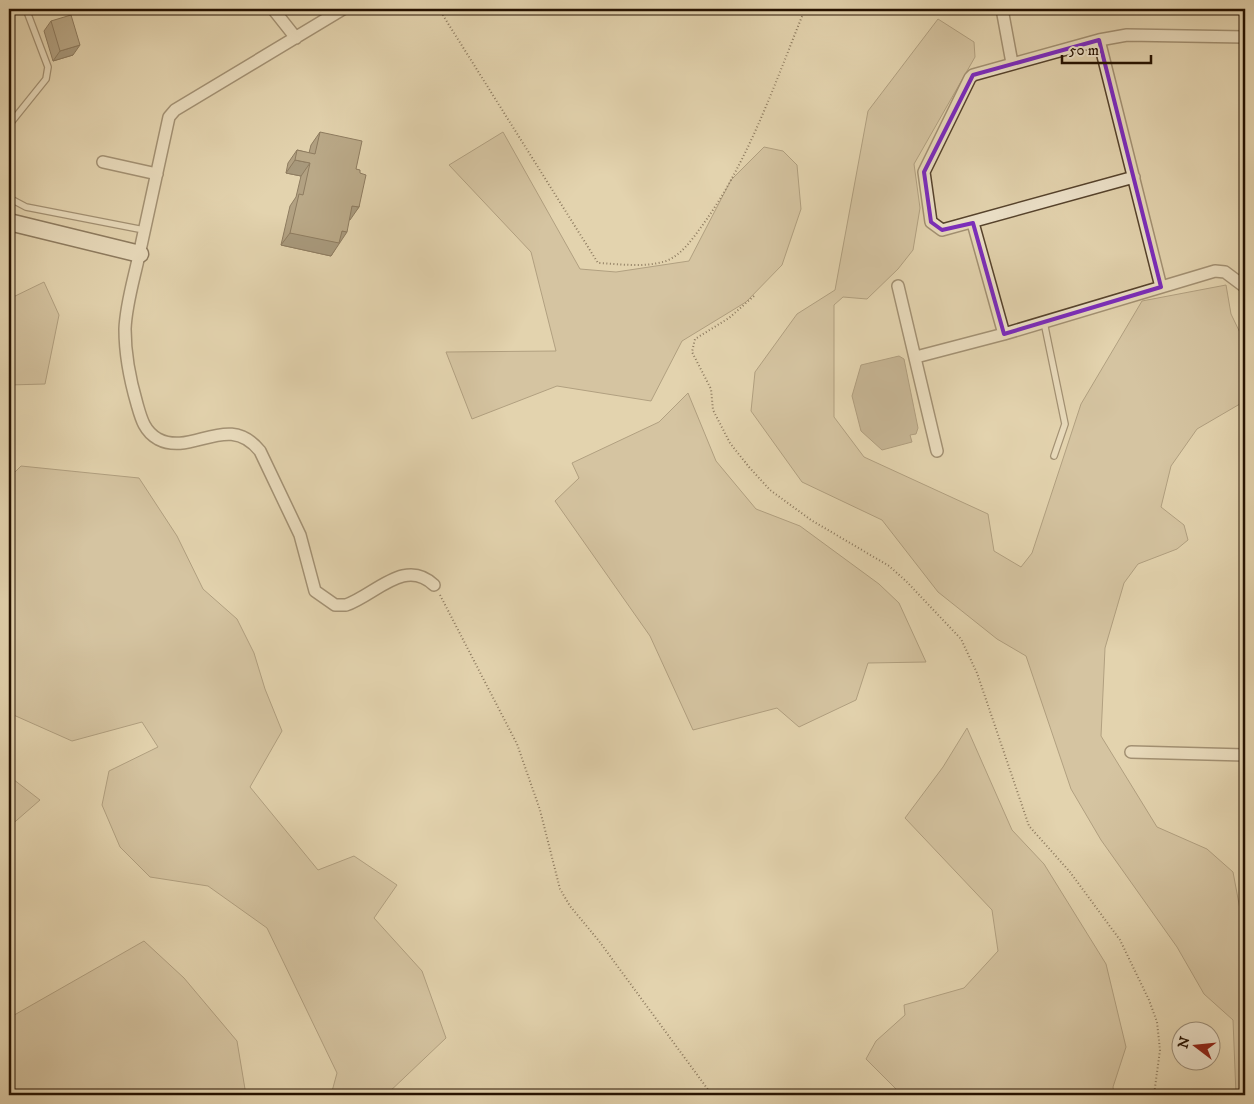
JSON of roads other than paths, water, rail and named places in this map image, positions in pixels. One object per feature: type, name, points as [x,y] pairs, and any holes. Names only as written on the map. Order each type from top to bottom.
[{"type":"street","points":[[273,9],[296,38]]},
{"type":"street","points":[[343,9],[175,110],[169,117],[126,310],[126,348],[135,396],[142,423],[148,433],[164,442],[177,442],[231,434],[251,440],[260,451],[300,535],[315,592],[327,602],[346,606],[404,575],[420,574],[434,585]]},
{"type":"street","points":[[1002,9],[1012,63]]},
{"type":"street","points":[[1134,177],[973,223],[942,230],[931,222],[924,172],[973,75],[1099,40],[1127,35],[1245,37]]},
{"type":"street","points":[[1099,40],[1161,287]]},
{"type":"street","points":[[103,162],[157,174]]},
{"type":"street","points":[[9,222],[140,254]]},
{"type":"street","points":[[973,223],[1004,334]]},
{"type":"street","points":[[916,357],[1004,334],[1215,271],[1225,272],[1245,288]]},
{"type":"street","points":[[898,286],[937,451]]},
{"type":"street","points":[[1131,752],[1245,755]]},
{"type":"lane","points":[[9,125],[46,79],[48,67],[26,9]]},
{"type":"lane","points":[[9,198],[26,207],[144,230]]},
{"type":"lane","points":[[1044,322],[1065,424],[1054,456]]}]
